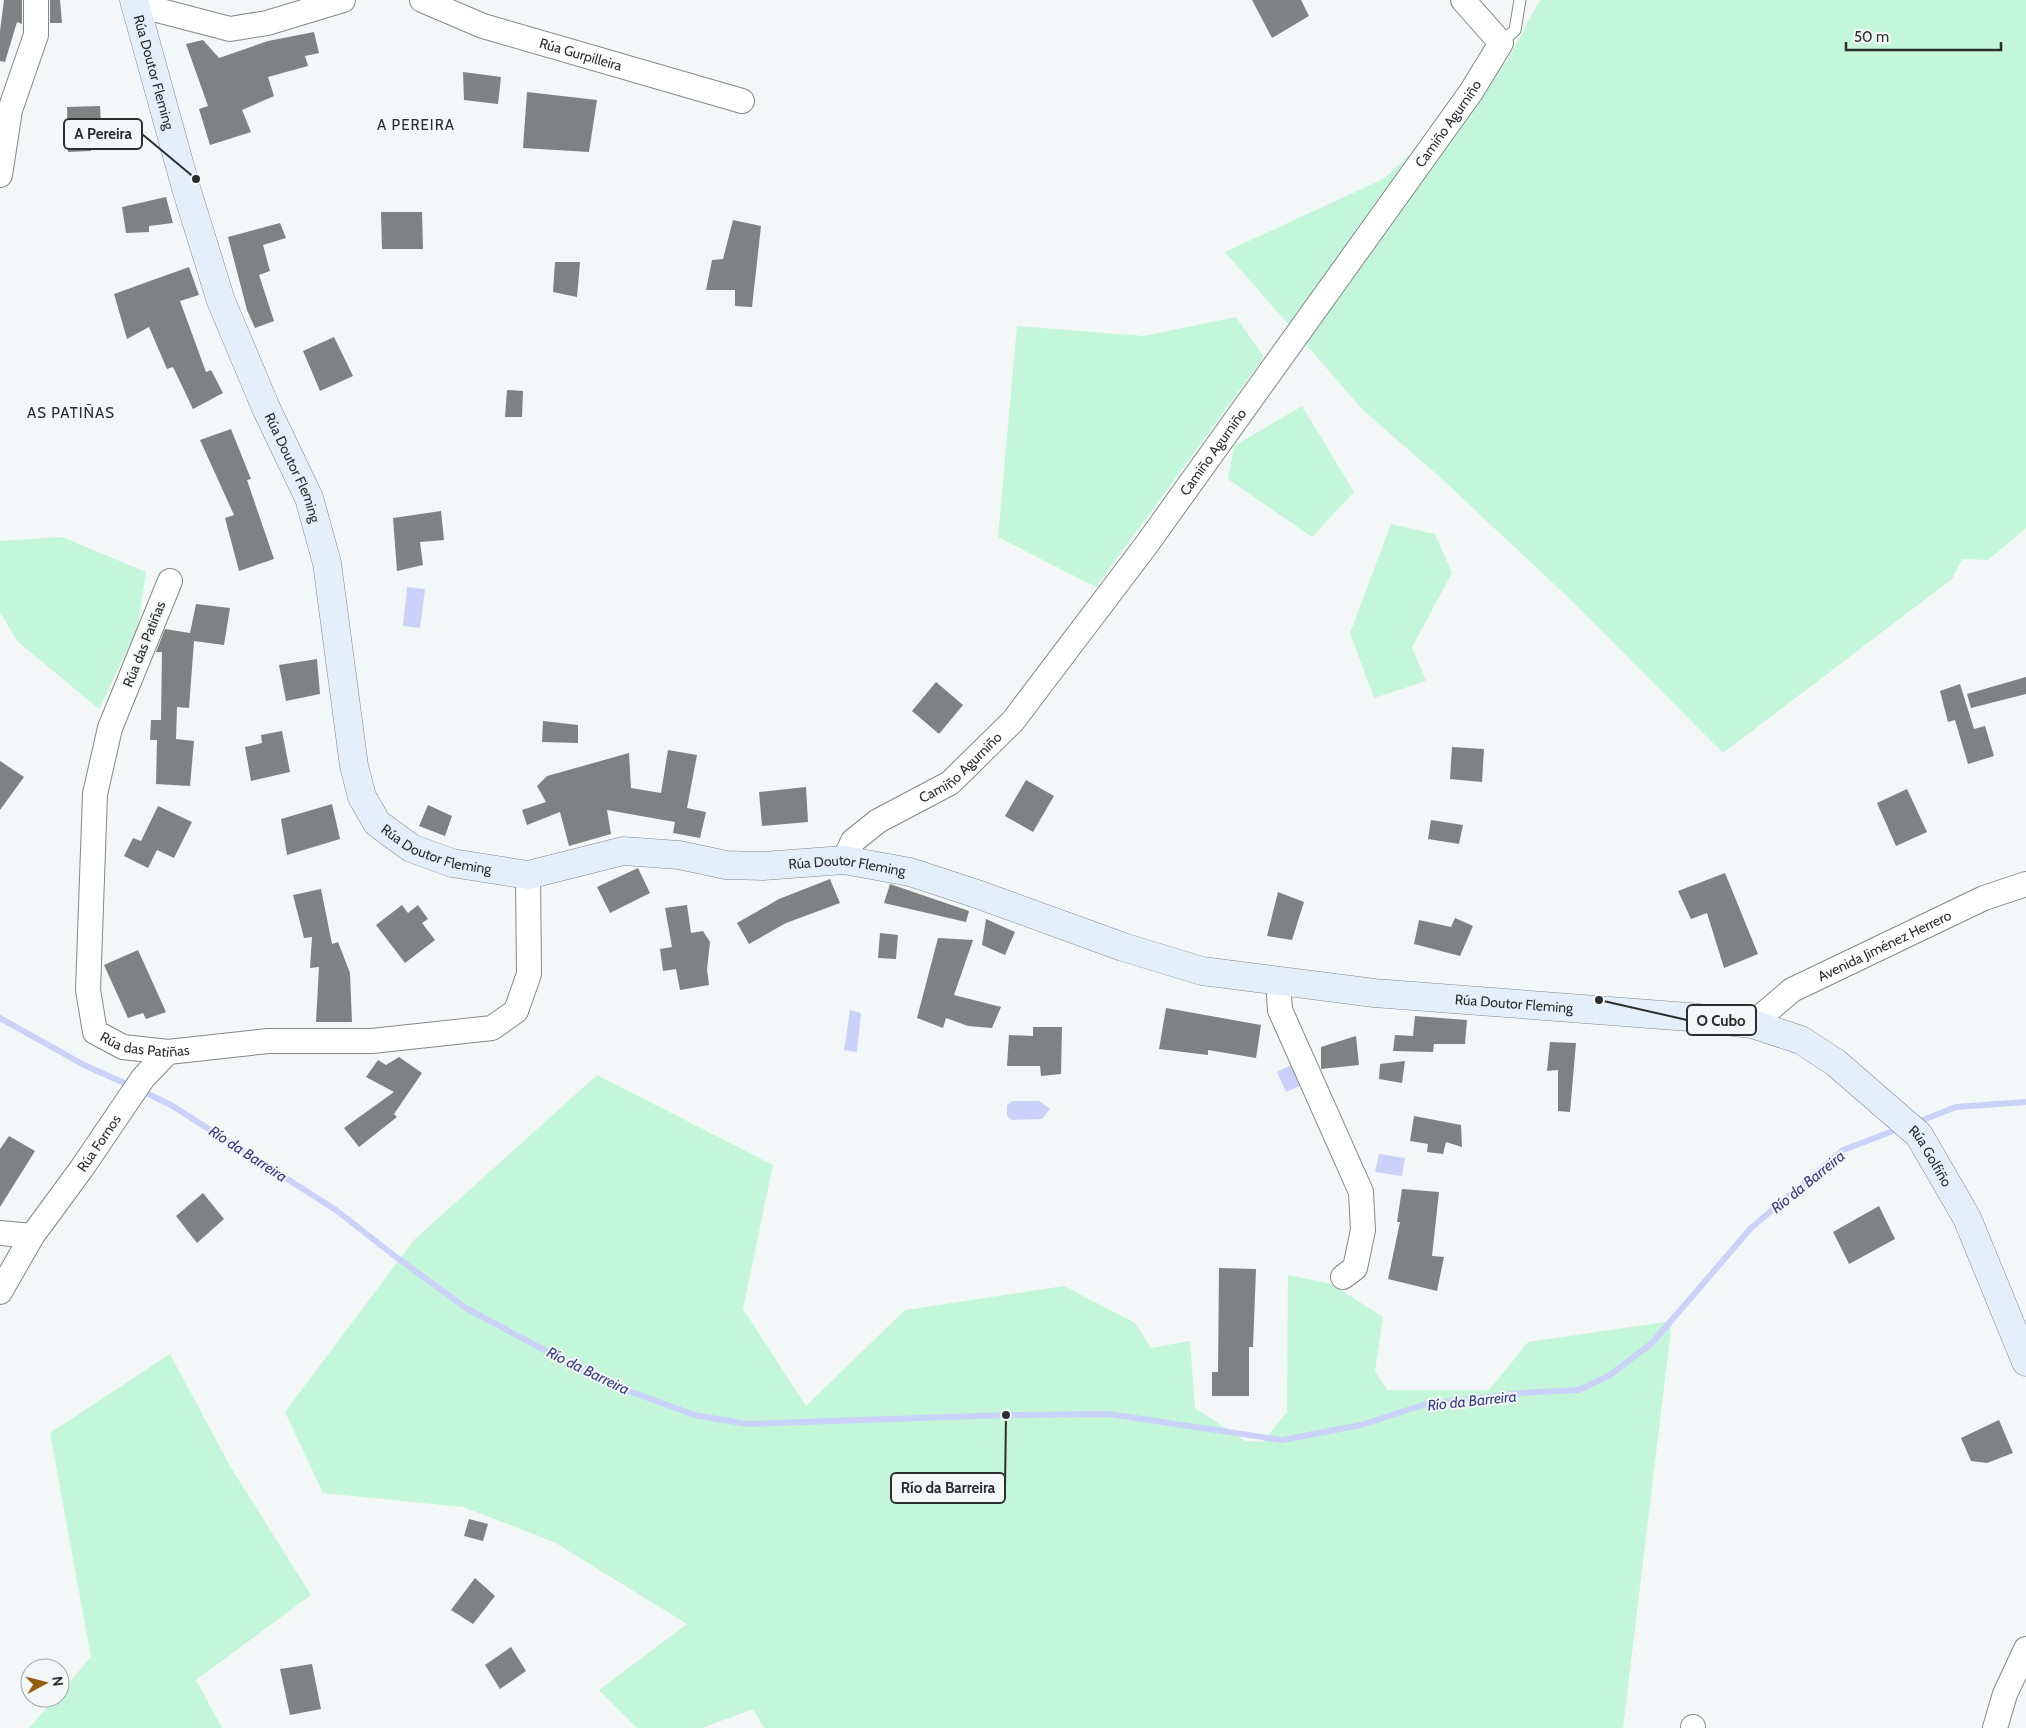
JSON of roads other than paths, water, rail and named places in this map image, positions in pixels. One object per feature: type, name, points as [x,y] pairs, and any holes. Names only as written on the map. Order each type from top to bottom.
[{"type":"main road","name":"Rúa Doutor Fleming","points":[[135,4],[186,188],[221,301],[266,408],[309,498],[327,563],[354,766],[362,797],[377,823],[411,848],[452,863],[528,875],[623,851],[679,855],[726,866],[763,866],[844,860],[910,872],[977,894],[1123,947],[1202,971],[1374,993],[1689,1016],[1752,1024]]},
{"type":"main road","name":"Rúa Golfiño","points":[[1752,1024],[1801,1040],[1836,1063],[1919,1134],[1967,1218],[2026,1362]]},
{"type":"street","points":[[0,175],[10,110],[36,35],[36,0]]},
{"type":"street","points":[[135,4],[230,29],[267,23],[343,0]]},
{"type":"street","name":"Rúa Gurpilleira","points":[[422,0],[484,26],[742,101]]},
{"type":"street","points":[[1463,0],[1501,43]]},
{"type":"street","name":"Camiño Agurniño","points":[[844,860],[853,841],[859,836],[878,821],[950,783],[1013,721],[1170,512],[1471,92],[1501,43]]},
{"type":"street","name":"Rúa das Patiñas","points":[[170,581],[110,728],[95,794],[88,990],[95,1032],[123,1047],[168,1052],[268,1041],[372,1041],[492,1028],[516,1010],[529,974],[528,875]]},
{"type":"street","name":"Avenida Jiménez Herrero","points":[[1752,1024],[1792,990],[1984,898],[2026,884]]},
{"type":"street","points":[[1278,981],[1280,1010],[1361,1192],[1363,1230],[1355,1268],[1343,1277]]},
{"type":"street","name":"Rúa Fornos","points":[[0,1292],[32,1236],[82,1168],[142,1078],[168,1052]]},
{"type":"street","points":[[0,1233],[32,1236]]},
{"type":"street","points":[[1995,1728],[2005,1694],[2026,1649]]},
{"type":"lane","points":[[1501,43],[1515,30],[1520,0]]},
{"type":"water","points":[[407,587],[425,589],[420,628],[403,626]]},
{"type":"water","points":[[850,1010],[861,1013],[857,1052],[844,1050]]},
{"type":"water","points":[[1291,1065],[1300,1086],[1286,1092],[1277,1072]]},
{"type":"water","points":[[1012,1101],[1039,1101],[1050,1109],[1042,1119],[1012,1120],[1007,1116],[1007,1105]]},
{"type":"water","points":[[1379,1154],[1405,1158],[1402,1176],[1375,1172]]},
{"type":"waterway","name":"Río da Barreira","points":[[0,1018],[84,1065],[131,1086]]},
{"type":"waterway","name":"Río da Barreira","points":[[140,1090],[171,1105],[336,1210],[466,1308],[602,1381],[694,1415],[747,1424],[1006,1415],[1109,1414],[1282,1440],[1361,1425],[1426,1404],[1521,1393],[1579,1390],[1610,1375],[1652,1343],[1751,1228],[1843,1150],[1901,1128]]},
{"type":"waterway","name":"Río da Barreira","points":[[1915,1123],[1956,1107],[2026,1102]]},
{"type":"place","name":"A Pereira","points":[[196,179]]},
{"type":"place","name":"O Cubo","points":[[1599,1000]]},
{"type":"place","name":"Río da Barreira","points":[[1006,1415]]},
{"type":"district","name":"A PEREIRA","points":[[416,125]]},
{"type":"district","name":"AS PATIÑAS","points":[[71,413]]}]
